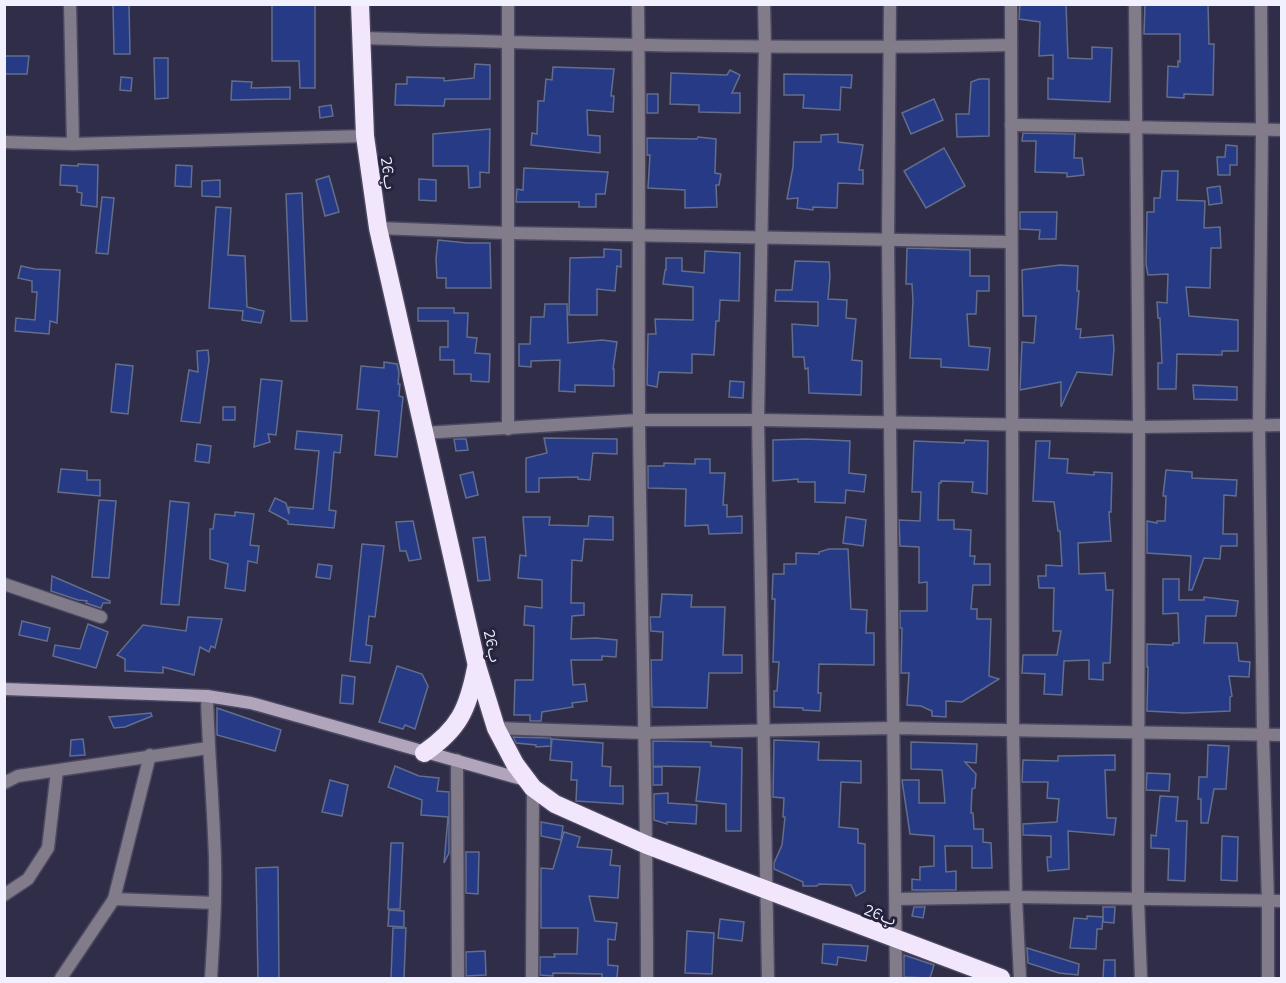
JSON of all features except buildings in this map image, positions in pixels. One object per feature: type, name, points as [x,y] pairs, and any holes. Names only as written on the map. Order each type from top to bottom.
[{"type":"highway","name":"26ب","points":[[360,4],[365,136],[378,228],[477,666],[496,728],[529,784],[555,804],[647,845],[1001,978]]},
{"type":"highway","points":[[424,753],[450,733],[458,722],[468,702],[477,666]]},
{"type":"street","points":[[70,4],[73,144]]},
{"type":"street","points":[[508,4],[508,429]]},
{"type":"street","points":[[638,4],[639,420],[643,733],[647,845],[647,978]]},
{"type":"street","points":[[764,4],[758,420],[768,978]]},
{"type":"street","points":[[890,4],[888,241],[896,978]]},
{"type":"street","points":[[1011,4],[1013,731],[1020,978]]},
{"type":"street","points":[[1135,4],[1138,899],[1141,978]]},
{"type":"street","points":[[1261,4],[1259,426],[1268,978]]},
{"type":"street","points":[[360,38],[890,48],[1011,45]]},
{"type":"street","points":[[1011,125],[1281,130]]},
{"type":"street","points":[[4,142],[73,144],[365,136]]},
{"type":"street","points":[[378,228],[1011,242]]},
{"type":"street","points":[[423,433],[639,420],[1138,427],[1281,425]]},
{"type":"street","points":[[4,584],[101,617]]},
{"type":"street","points":[[4,689],[207,696],[251,703],[335,725],[424,753],[457,760],[529,784],[532,978]]},
{"type":"street","points":[[207,696],[215,903],[211,978]]},
{"type":"street","points":[[496,728],[643,733],[893,728],[1281,735]]},
{"type":"street","points":[[4,783],[18,776],[208,748]]},
{"type":"street","points":[[61,978],[114,899],[150,755]]},
{"type":"street","points":[[457,760],[458,978]]},
{"type":"street","points":[[4,895],[28,879],[40,864],[48,848],[57,771]]},
{"type":"street","points":[[896,899],[1016,897],[1281,901]]},
{"type":"street","points":[[114,899],[215,903]]}]
